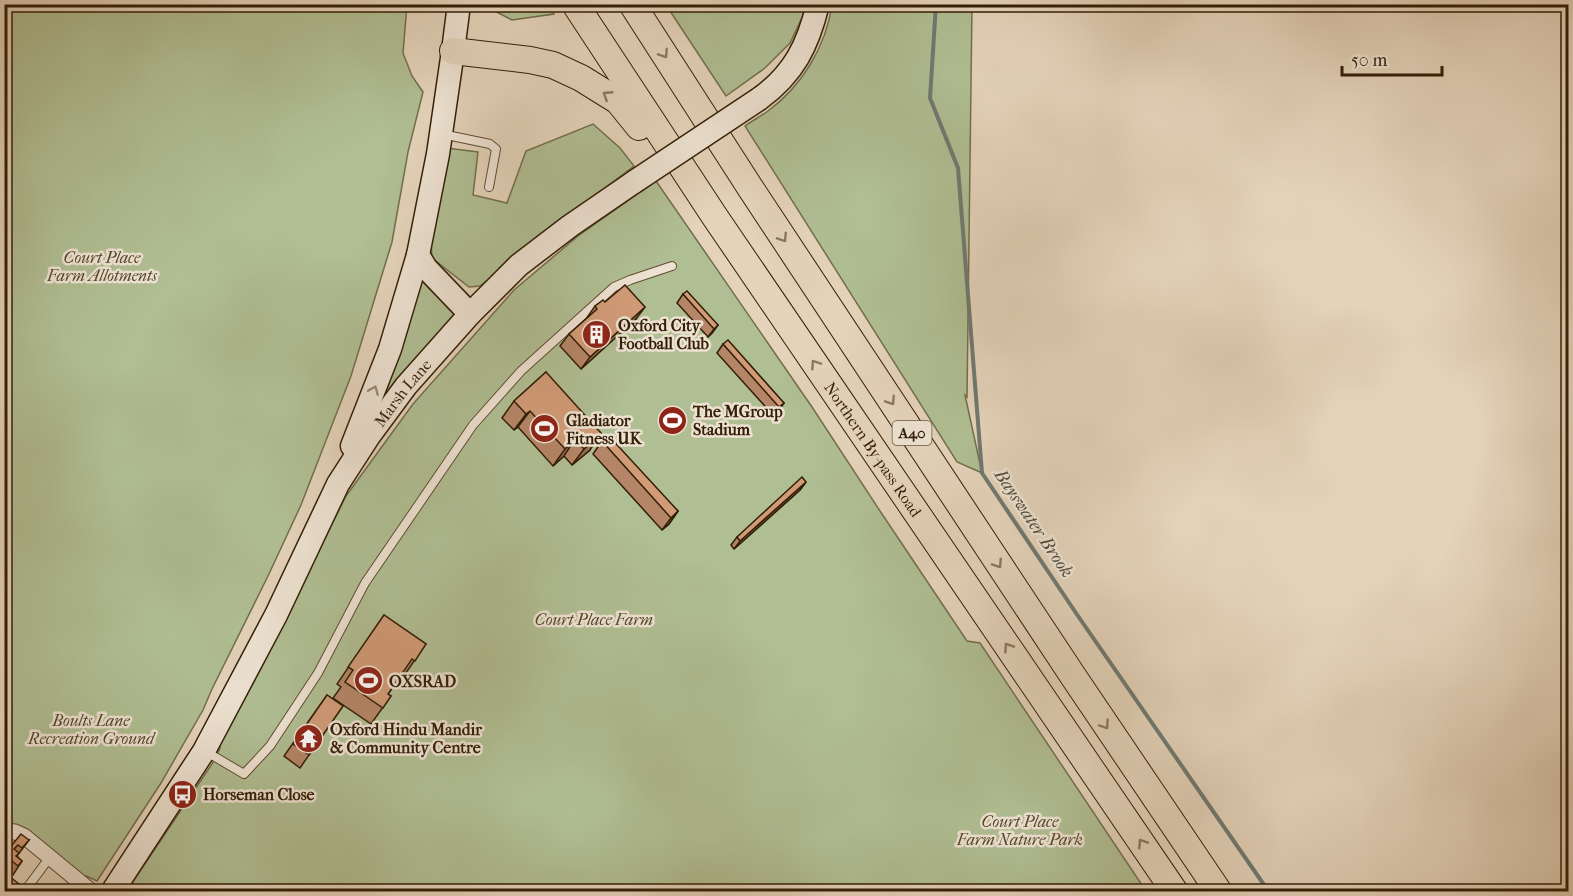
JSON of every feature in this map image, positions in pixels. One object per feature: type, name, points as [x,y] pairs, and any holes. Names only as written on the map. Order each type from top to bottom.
[{"type":"highway","name":"Northern By-pass Road","points":[[575,4],[715,217],[1175,891]]},
{"type":"highway","name":"A40","points":[[632,4],[751,189],[1014,587],[1175,829],[1219,891]]},
{"type":"highway","points":[[453,51],[530,60],[553,65],[582,78],[618,101],[715,217]]},
{"type":"main road","points":[[338,484],[390,349],[418,255],[438,154],[459,4]]},
{"type":"main road","name":"Marsh Lane","points":[[112,891],[204,750],[276,615],[338,484],[369,436],[406,386],[470,314],[519,265],[570,226],[776,86],[803,50],[818,4]]},
{"type":"main road","points":[[418,255],[426,268],[470,314]]},
{"type":"street","points":[[4,831],[24,836],[92,891]]},
{"type":"lane","points":[[440,134],[490,144],[496,149],[489,187]]},
{"type":"lane","points":[[204,750],[244,774],[270,746],[318,673],[365,584],[473,425],[521,371],[614,287],[672,266]]},
{"type":"lane","points":[[24,891],[50,857]]},
{"type":"green space","points":[[4,5],[407,5],[403,53],[412,76],[423,92],[408,152],[392,242],[351,376],[301,505],[203,710],[161,783],[97,881],[86,876],[84,878],[5,825],[7,801],[4,798]]},
{"type":"green space","points":[[483,5],[552,5],[554,14],[512,20]]},
{"type":"green space","points":[[666,5],[808,5],[790,43],[765,68],[726,96]]},
{"type":"green space","points":[[832,5],[972,5],[967,397],[965,395],[982,473],[957,462],[745,126],[780,101],[802,77],[818,50]]},
{"type":"green space","points":[[593,124],[620,148],[634,166],[480,286],[469,287],[432,258],[431,241],[447,148],[478,152],[473,195],[507,203],[526,151]]},
{"type":"green space","name":"Court Place Farm","points":[[656,181],[812,407],[967,641],[980,643],[1146,891],[126,892],[214,761],[220,748],[220,739],[346,496],[413,404],[514,290],[578,236]]},
{"type":"green space","points":[[420,273],[457,312],[366,429]]},
{"type":"building","name":"Oxford City Football Club","points":[[625,285],[645,307],[590,357],[569,334],[597,309],[595,306],[603,300],[605,302]]},
{"type":"building","points":[[687,291],[718,325],[714,329],[683,294]]},
{"type":"building","points":[[728,340],[784,403],[779,407],[723,344]]},
{"type":"building","points":[[546,372],[601,433],[584,449],[575,439],[565,449],[530,411],[526,414],[514,401]]},
{"type":"building","points":[[608,435],[678,511],[671,518],[602,441]]},
{"type":"building","points":[[802,477],[806,482],[740,541],[737,537]]},
{"type":"building","name":"OXSRAD","points":[[384,615],[426,644],[415,661],[412,659],[388,694],[391,696],[383,708],[345,682],[353,670],[348,667]]},
{"type":"building","name":"Oxford Hindu Mandir & Community Centre","points":[[327,695],[343,706],[309,755],[293,744]]},
{"type":"building","points":[[21,834],[29,840],[22,848],[18,845],[14,849],[19,853],[16,856],[22,861],[18,866],[12,861],[5,870],[4,840],[12,845]]},
{"type":"building","points":[[10,877],[19,884],[14,891],[4,885]]},
{"type":"building","points":[[43,885],[51,891],[39,890]]},
{"type":"waterway","name":"Bayswater Brook","points":[[936,4],[930,98],[958,168],[982,473],[1269,892]]},
{"type":"place","name":"Oxford City Football Club","points":[[597,334]]},
{"type":"place","name":"The MGroup Stadium","points":[[672,420]]},
{"type":"place","name":"Gladiator Fitness UK","points":[[545,429]]},
{"type":"place","name":"OXSRAD","points":[[368,681]]},
{"type":"place","name":"Oxford Hindu Mandir & Community Centre","points":[[309,738]]},
{"type":"place","name":"Horseman Close","points":[[182,794]]},
{"type":"park label","name":"Court Place Farm Allotments","points":[[102,266]]},
{"type":"park label","name":"Boults Lane Recreation Ground","points":[[91,729]]},
{"type":"park label","name":"Court Place Farm Nature Park","points":[[1020,830]]}]
